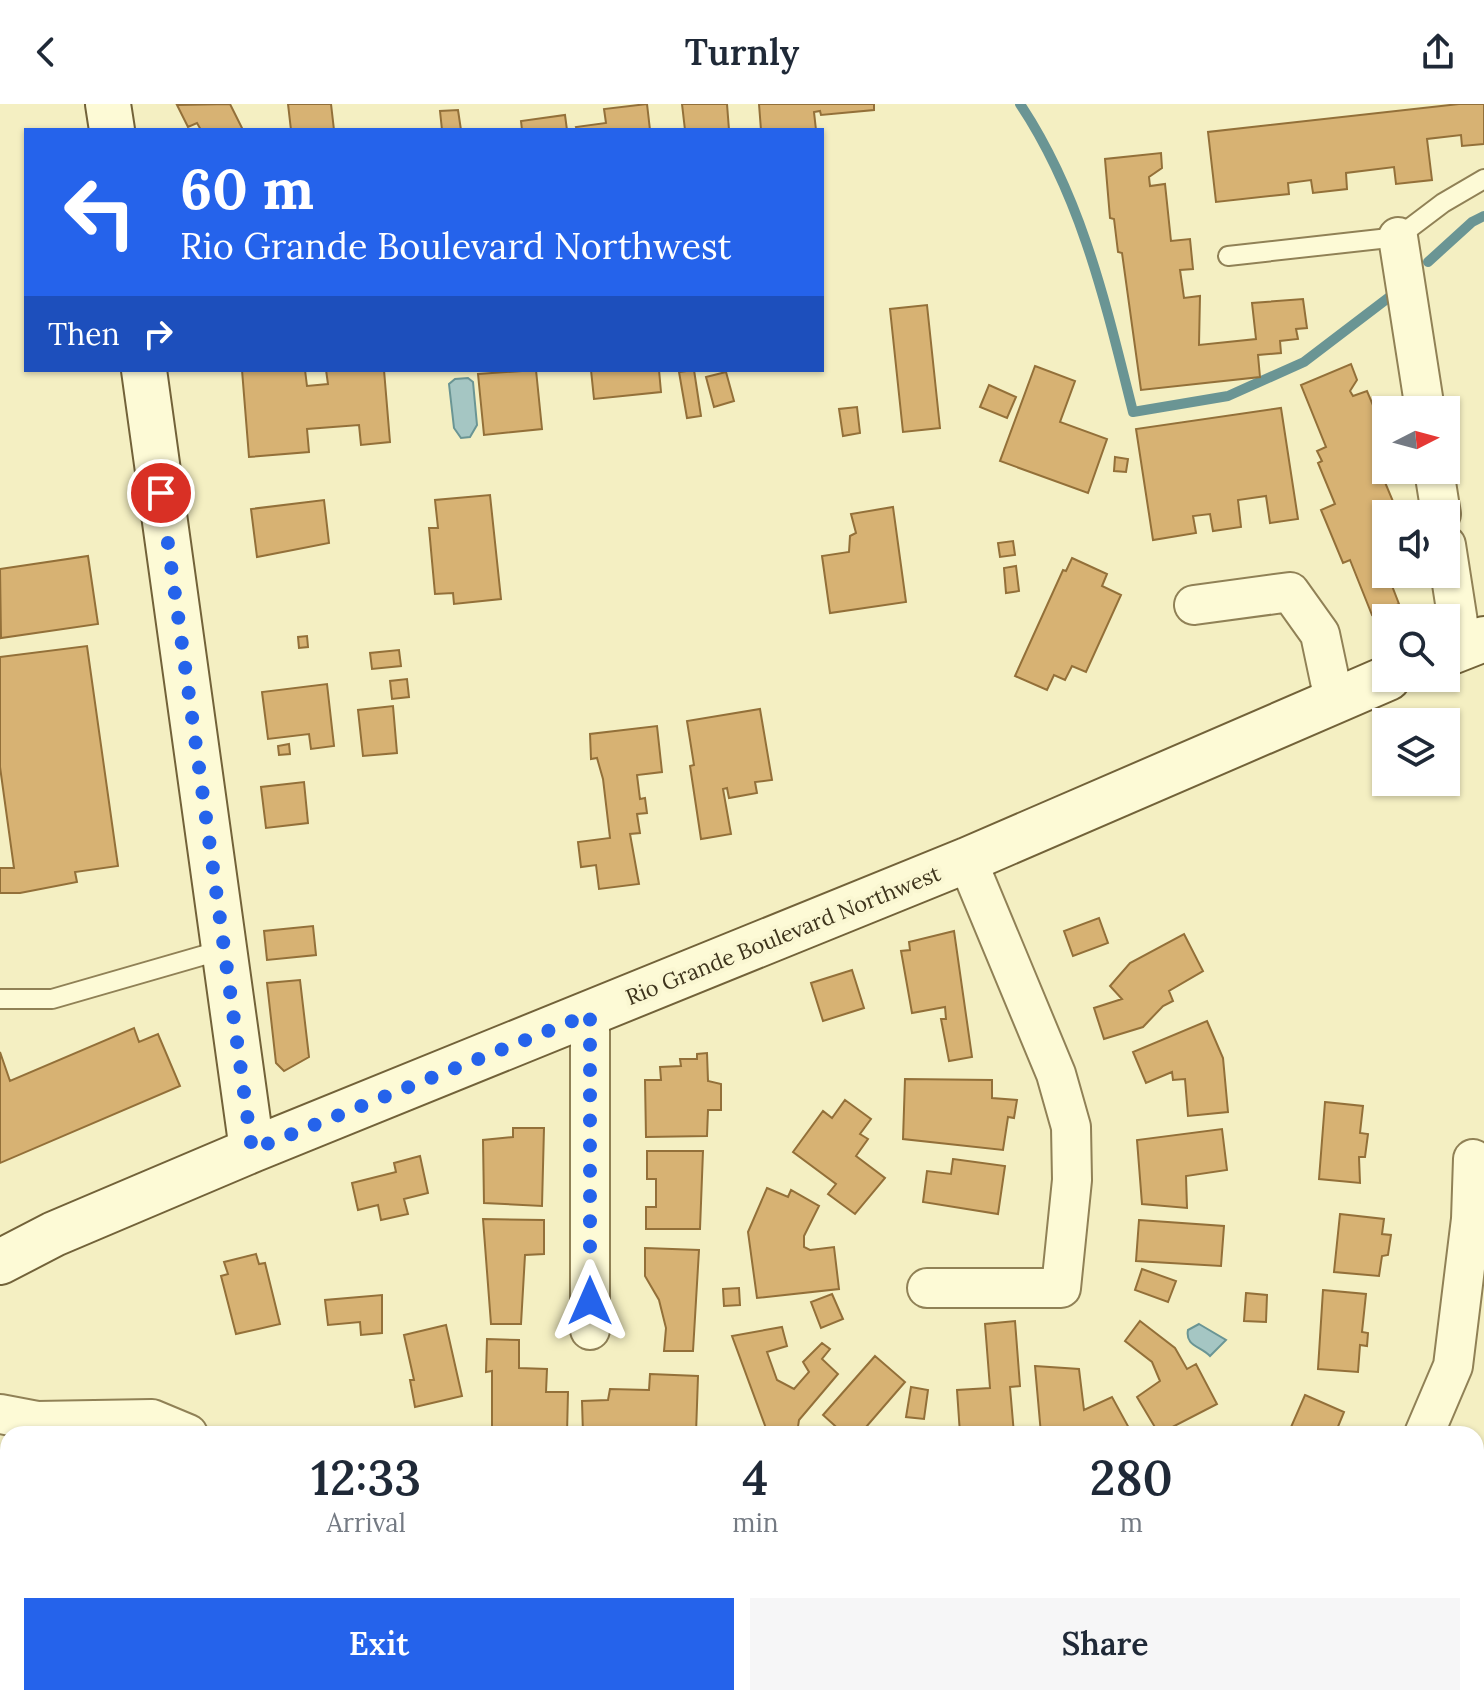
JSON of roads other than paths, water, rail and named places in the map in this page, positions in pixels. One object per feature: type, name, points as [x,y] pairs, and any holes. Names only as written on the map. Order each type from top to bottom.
[{"type":"main road","points":[[108,104],[112,128]]},
{"type":"main road","points":[[144,372],[252,1150]]},
{"type":"main road","name":"Rio Grande Boulevard Northwest","points":[[0,1262],[54,1234],[252,1150],[967,860],[1372,685]]},
{"type":"street","points":[[1398,237],[1423,396]]},
{"type":"street","points":[[1454,588],[1464,647]]},
{"type":"street","points":[[1194,605],[1290,592],[1320,634],[1334,700]]},
{"type":"street","points":[[927,1288],[1061,1288],[1068,1228],[1072,1180],[1071,1127],[1056,1074],[967,860]]},
{"type":"street","points":[[590,1014],[590,1330]]},
{"type":"street","points":[[1427,1426],[1453,1366],[1471,1219],[1473,1159]]},
{"type":"street","points":[[0,1414],[37,1421],[152,1419],[169,1426]]},
{"type":"lane","points":[[1228,256],[1398,237],[1443,203],[1484,179]]},
{"type":"lane","points":[[0,999],[52,999],[222,950]]},
{"type":"water","points":[[468,378],[473,382],[477,425],[470,437],[461,438],[454,428],[449,384],[455,379]]},
{"type":"water","points":[[1199,1324],[1226,1340],[1210,1356],[1189,1339],[1188,1330]]},
{"type":"waterway","points":[[1020,104],[1042,140],[1076,214],[1102,292],[1133,412],[1228,396],[1304,362],[1392,295]]},
{"type":"waterway","points":[[1428,262],[1472,222],[1484,216]]}]
